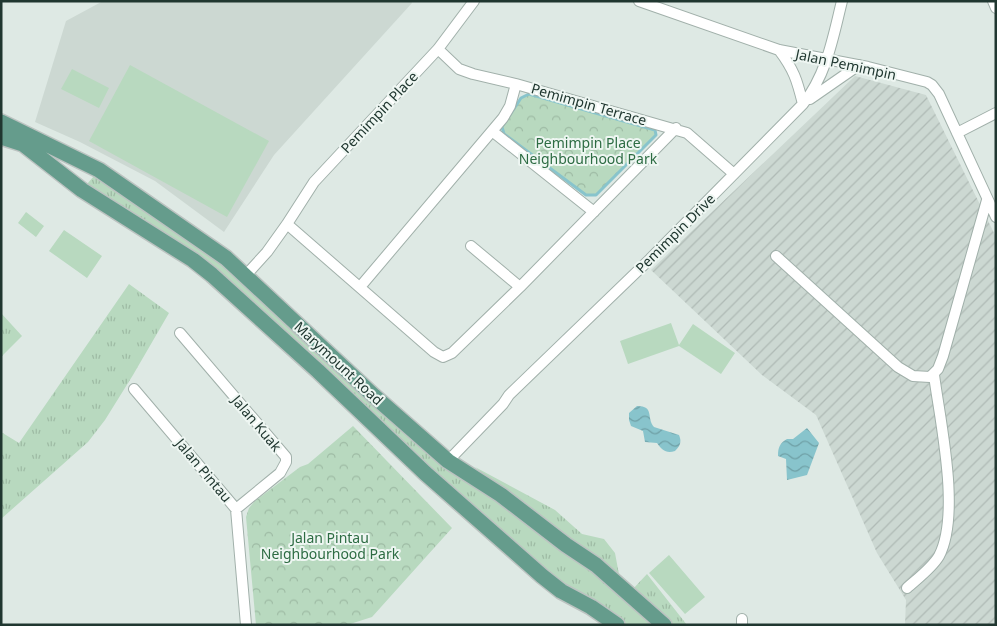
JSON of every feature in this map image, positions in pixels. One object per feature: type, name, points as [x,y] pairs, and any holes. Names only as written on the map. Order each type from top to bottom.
[{"type":"main road","name":"Marymount Road","points":[[1,122],[99,170],[161,211],[226,258],[374,396],[445,459],[501,494],[566,545],[596,565],[664,625]]},
{"type":"main road","name":"Marymount Road","points":[[1,137],[23,144],[82,190],[206,270],[318,371],[425,473],[542,576],[561,591],[617,625]]},
{"type":"street","name":"Pemimpin Place","points":[[246,275],[267,252],[288,224],[314,182],[438,49],[474,1]]},
{"type":"street","name":"Jalan Pemimpin","points":[[638,1],[779,50],[859,65],[921,80],[932,85],[940,94],[996,217]]},
{"type":"street","name":"Pemimpin Drive","points":[[445,459],[499,400],[509,395],[579,329],[803,104],[812,93],[827,60],[842,1]]},
{"type":"street","points":[[993,1],[996,8]]},
{"type":"street","name":"Pemimpin Terrace","points":[[438,49],[449,61],[473,74],[516,84],[676,128],[688,133],[734,174]]},
{"type":"street","points":[[779,50],[797,77],[803,104],[859,65]]},
{"type":"street","points":[[360,287],[503,118],[510,106],[516,84]]},
{"type":"street","points":[[958,133],[996,113]]},
{"type":"street","points":[[288,224],[434,352],[443,356],[452,353],[520,287],[676,128]]},
{"type":"street","points":[[492,131],[540,167],[570,194],[594,212]]},
{"type":"street","points":[[906,588],[937,559],[947,532],[948,476],[934,374],[943,356],[987,200]]},
{"type":"street","points":[[471,246],[520,287]]},
{"type":"street","points":[[776,256],[900,368],[916,377],[926,378],[934,374]]},
{"type":"street","name":"Jalan Kuak","points":[[180,333],[286,457],[286,462],[280,473],[236,509]]},
{"type":"street","name":"Jalan Pintau","points":[[134,389],[236,509],[246,625]]},
{"type":"shaded area","points":[[103,1],[411,1],[412,3],[274,155],[224,232],[155,181],[80,142],[35,122],[66,21]]},
{"type":"shaded area","points":[[855,76],[926,95],[996,237],[996,625],[905,625],[906,600],[877,553],[816,415],[762,375],[651,270]]},
{"type":"green space","points":[[130,65],[269,141],[227,217],[89,141]]},
{"type":"green space","points":[[72,69],[109,88],[99,108],[61,89]]},
{"type":"green space","name":"Pemimpin Place Neighbourhood Park","points":[[529,94],[655,130],[656,135],[596,195],[586,195],[504,134],[502,127],[521,98]]},
{"type":"green space","points":[[99,170],[161,211],[374,396],[521,506],[475,467],[555,510],[582,534],[604,539],[615,553],[620,580],[632,590],[647,574],[687,625],[617,625],[561,591],[212,275],[82,190]]},
{"type":"green space","points":[[26,212],[44,226],[36,237],[18,223]]},
{"type":"green space","points":[[64,230],[102,256],[87,278],[49,251]]},
{"type":"green space","points":[[129,284],[169,313],[105,420],[88,442],[1,519],[1,432],[19,443]]},
{"type":"green space","points":[[1,313],[22,336],[1,357]]},
{"type":"green space","points":[[671,323],[679,345],[693,324],[735,353],[721,374],[679,346],[628,364],[620,341]]},
{"type":"green space","name":"Jalan Pintau Neighbourhood Park","points":[[353,426],[452,528],[372,617],[347,625],[256,625],[246,517],[249,508],[255,501],[300,467],[308,464]]},
{"type":"green space","points":[[669,555],[705,597],[685,614],[649,573]]},
{"type":"water","points":[[637,406],[648,410],[654,427],[679,435],[680,444],[675,451],[667,452],[657,443],[645,442],[643,431],[631,426],[629,413]]},
{"type":"water","points":[[807,428],[819,443],[807,475],[787,480],[786,459],[778,456],[779,448],[787,439],[793,439]]},
{"type":"waterway","points":[[529,94],[655,130],[656,135],[596,195],[586,195],[504,134],[502,127],[521,98],[529,94]]}]
